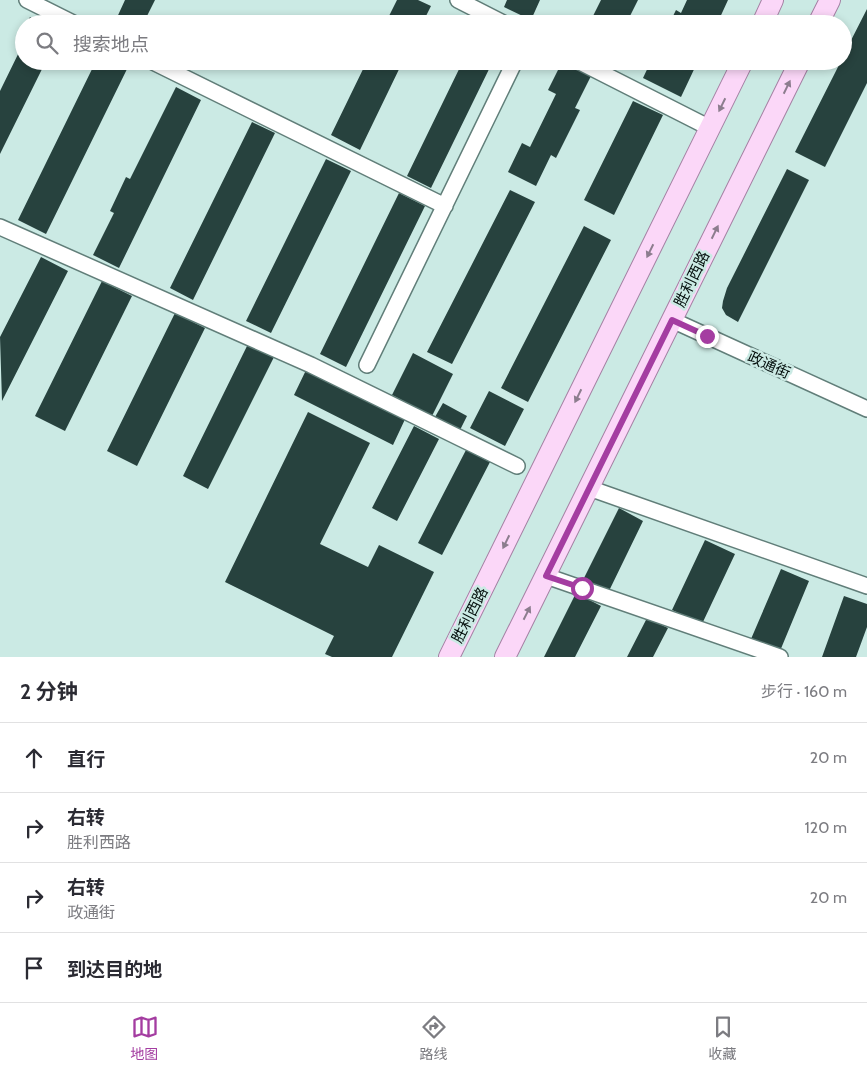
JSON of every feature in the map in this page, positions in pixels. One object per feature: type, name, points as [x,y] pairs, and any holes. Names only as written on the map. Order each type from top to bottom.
[{"type":"main road","points":[[766,15],[773,0]]},
{"type":"main road","points":[[822,15],[830,0]]},
{"type":"main road","name":"胜利西路","points":[[448,657],[739,70]]},
{"type":"main road","name":"胜利西路","points":[[505,657],[796,70]]},
{"type":"street","points":[[27,0],[57,15]]},
{"type":"street","points":[[458,0],[487,15]]},
{"type":"street","points":[[169,70],[445,206]]},
{"type":"street","points":[[367,365],[511,70]]},
{"type":"street","points":[[596,70],[710,128]]},
{"type":"street","points":[[0,227],[311,365],[517,466]]},
{"type":"street","name":"政通街","points":[[672,320],[867,409]]},
{"type":"street","points":[[588,488],[867,586]]},
{"type":"street","points":[[546,576],[780,657]]},
{"type":"building","points":[[125,0],[155,0],[148,15],[118,15]]},
{"type":"building","points":[[397,0],[418,0],[431,6],[426,15],[390,15]]},
{"type":"building","points":[[507,0],[540,0],[533,15],[521,15],[504,7]]},
{"type":"building","points":[[601,0],[638,0],[630,15],[594,15]]},
{"type":"building","points":[[687,0],[728,0],[721,15],[674,15],[676,10],[681,13]]},
{"type":"building","points":[[867,9],[867,83],[825,167],[795,152],[836,70],[852,70],[852,38]]},
{"type":"building","points":[[15,60],[15,70],[42,70],[0,154],[0,91]]},
{"type":"building","points":[[92,70],[127,70],[46,234],[18,220]]},
{"type":"building","points":[[363,70],[399,70],[360,150],[331,135]]},
{"type":"building","points":[[459,70],[489,70],[431,188],[407,176]]},
{"type":"building","points":[[558,70],[579,70],[591,76],[575,108],[580,110],[556,158],[551,155],[536,186],[508,172],[522,143],[530,147],[556,94],[548,90]]},
{"type":"building","points":[[647,70],[694,70],[681,97],[643,78]]},
{"type":"building","points":[[176,87],[201,100],[119,268],[93,255],[114,213],[110,211],[126,177],[130,179]]},
{"type":"building","points":[[633,101],[663,115],[614,215],[584,200]]},
{"type":"building","points":[[252,122],[275,133],[193,300],[170,288]]},
{"type":"building","points":[[326,159],[351,171],[271,333],[246,321]]},
{"type":"building","points":[[787,169],[809,180],[738,322],[726,315],[722,308],[727,288]]},
{"type":"building","points":[[510,190],[535,202],[452,364],[427,352]]},
{"type":"building","points":[[399,193],[425,206],[346,367],[320,354]]},
{"type":"building","points":[[584,226],[611,240],[528,402],[501,388]]},
{"type":"building","points":[[41,257],[68,271],[2,401],[0,337]]},
{"type":"building","points":[[102,281],[132,296],[65,431],[35,416]]},
{"type":"building","points":[[175,313],[205,328],[137,466],[107,451]]},
{"type":"building","points":[[248,344],[274,357],[208,489],[183,476]]},
{"type":"building","points":[[413,353],[453,374],[432,416],[392,395]]},
{"type":"building","points":[[308,366],[407,415],[393,445],[294,395]]},
{"type":"building","points":[[489,391],[524,409],[505,446],[470,428]]},
{"type":"building","points":[[443,403],[467,416],[460,430],[435,417]]},
{"type":"building","points":[[308,412],[370,443],[320,544],[368,567],[379,545],[434,572],[392,657],[332,657],[325,654],[334,636],[225,582]]},
{"type":"building","points":[[414,426],[439,439],[397,521],[372,508]]},
{"type":"building","points":[[466,450],[490,462],[442,555],[418,543]]},
{"type":"building","points":[[619,508],[643,521],[608,593],[583,580]]},
{"type":"building","points":[[705,540],[735,554],[702,624],[672,610]]},
{"type":"building","points":[[781,569],[809,581],[780,651],[751,639]]},
{"type":"building","points":[[576,593],[601,606],[575,657],[544,657]]},
{"type":"building","points":[[844,596],[867,604],[867,627],[856,657],[822,657]]},
{"type":"building","points":[[647,618],[668,628],[653,657],[627,657]]},
{"type":"route","points":[[582,588],[546,576],[672,320],[707,336]]}]
